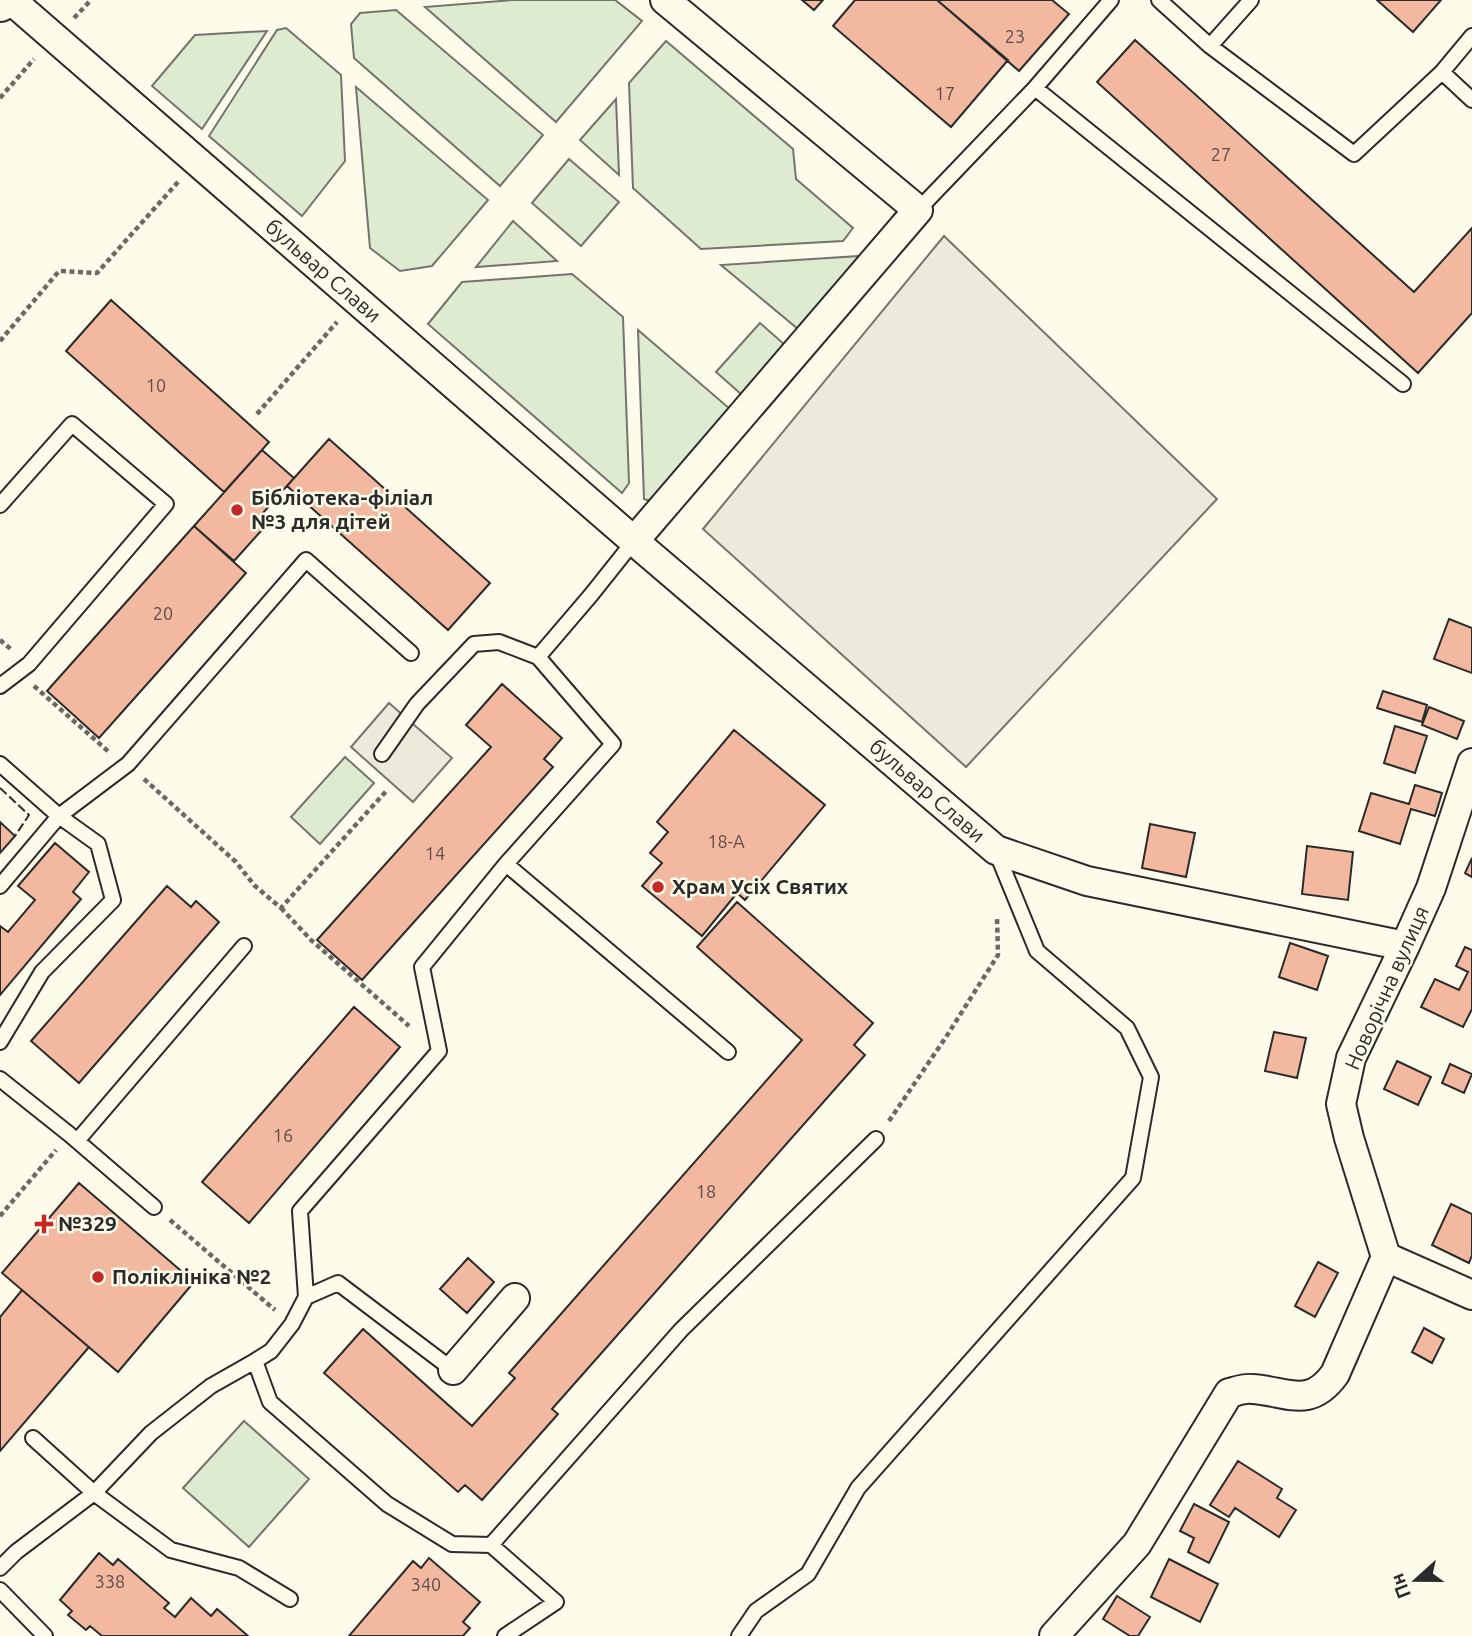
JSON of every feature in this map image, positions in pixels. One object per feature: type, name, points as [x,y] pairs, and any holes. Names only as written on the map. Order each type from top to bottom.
[{"type":"street","name":"бульвар Слави","points":[[11,0],[634,541],[996,850],[1087,881],[1405,946]]},
{"type":"street","points":[[634,541],[918,211],[665,0]]},
{"type":"street","name":"Новорічна вулиця","points":[[1386,1257],[1341,1104],[1352,1058],[1431,888],[1472,763]]},
{"type":"street","points":[[1054,1636],[1137,1544],[1229,1393],[1250,1388],[1299,1397],[1327,1385],[1335,1374],[1386,1257],[1472,1295]]},
{"type":"street","points":[[453,1370],[515,1298]]},
{"type":"lane","points":[[918,211],[1035,88],[1111,0]]},
{"type":"lane","points":[[1159,0],[1210,46],[1353,154],[1442,72],[1472,36]]},
{"type":"lane","points":[[1210,46],[1251,0]]},
{"type":"lane","points":[[1442,72],[1472,100]]},
{"type":"lane","points":[[1035,88],[1403,384]]},
{"type":"lane","points":[[0,505],[72,424],[166,505],[29,664],[0,687]]},
{"type":"lane","points":[[538,657],[634,541]]},
{"type":"lane","points":[[0,886],[59,816],[128,764],[306,560],[411,653]]},
{"type":"lane","points":[[0,1568],[16,1552],[94,1493],[151,1433],[211,1386],[271,1351],[292,1324],[306,1297],[300,1211],[439,1051],[422,967],[506,864],[613,744],[538,657],[499,642],[474,644],[417,704],[382,754]]},
{"type":"lane","points":[[0,764],[59,816],[98,844],[113,900],[41,972],[0,1042]]},
{"type":"lane","points":[[739,1636],[756,1611],[808,1574],[858,1488],[1133,1178],[1151,1077],[1128,1028],[1037,951],[996,850]]},
{"type":"lane","points":[[506,864],[728,1052]]},
{"type":"lane","points":[[73,1138],[244,946]]},
{"type":"lane","points":[[0,1079],[154,1207]]},
{"type":"lane","points":[[491,1545],[681,1330],[876,1139]]},
{"type":"lane","points":[[306,1297],[338,1283],[453,1370]]},
{"type":"lane","points":[[255,1362],[270,1402],[387,1504],[452,1544],[491,1545],[556,1602],[505,1636]]},
{"type":"lane","points":[[33,1438],[94,1493],[171,1550],[239,1568],[290,1599]]},
{"type":"lane","points":[[0,1590],[45,1636]]},
{"type":"path","points":[[0,341],[60,271],[97,273],[196,161]]},
{"type":"path","points":[[257,414],[356,300]]},
{"type":"path","points":[[281,908],[388,789]]},
{"type":"path","points":[[236,862],[254,885],[281,908],[311,940],[439,1051]]},
{"type":"path","points":[[876,1139],[998,955],[997,915]]},
{"type":"path","points":[[0,1216],[73,1138]]},
{"type":"path","points":[[154,1207],[292,1324]]},
{"type":"green space","points":[[513,0],[615,0],[642,21],[556,122],[425,7]]},
{"type":"green space","points":[[396,10],[543,135],[500,186],[354,58],[351,24],[360,13]]},
{"type":"green space","points":[[286,28],[341,75],[345,161],[302,216],[209,136],[277,30]]},
{"type":"green space","points":[[267,31],[202,129],[152,86],[195,35]]},
{"type":"green space","points":[[666,41],[793,149],[796,179],[853,228],[843,241],[701,249],[633,188],[629,83]]},
{"type":"green space","points":[[356,87],[488,200],[432,266],[400,271],[370,248]]},
{"type":"green space","points":[[616,99],[619,175],[580,140]]},
{"type":"green space","points":[[569,159],[619,202],[581,246],[532,203]]},
{"type":"green space","points":[[513,221],[557,261],[476,267]]},
{"type":"green space","points":[[860,256],[798,329],[721,265]]},
{"type":"green space","points":[[572,274],[623,317],[629,483],[622,493],[428,324],[462,282]]},
{"type":"green space","points":[[760,323],[785,345],[741,394],[716,372]]},
{"type":"green space","points":[[638,330],[730,409],[650,501],[644,499]]},
{"type":"green space","points":[[345,757],[374,783],[320,844],[291,817]]},
{"type":"green space","points":[[244,1421],[309,1479],[249,1547],[183,1488]]},
{"type":"shaded area","points":[[944,236],[1217,499],[966,767],[703,529]]},
{"type":"shaded area","points":[[389,703],[452,758],[413,802],[351,747]]},
{"type":"building","points":[[802,0],[823,0],[814,10]]},
{"type":"building","points":[[802,0],[823,0],[814,10]]},
{"type":"building","points":[[855,0],[937,0],[1008,60],[951,127],[833,26]]},
{"type":"building","points":[[855,0],[937,0],[1008,60],[951,127],[833,26]]},
{"type":"building","points":[[937,0],[1052,0],[1069,14],[1019,71]]},
{"type":"building","points":[[1377,0],[1441,0],[1413,32]]},
{"type":"building","points":[[1135,40],[1414,292],[1472,228],[1472,313],[1418,373],[1097,82]]},
{"type":"building","points":[[111,300],[269,442],[224,492],[66,351]]},
{"type":"building","points":[[329,439],[490,583],[448,630],[287,486]]},
{"type":"building","name":"Бібліотека-філіал №3 для дітей","points":[[262,450],[294,478],[262,514],[270,521],[234,561],[194,526]]},
{"type":"building","points":[[194,526],[246,573],[99,738],[47,691]]},
{"type":"building","points":[[1449,619],[1472,628],[1472,673],[1434,659]]},
{"type":"building","points":[[502,684],[562,738],[544,759],[553,767],[362,980],[317,940],[491,747],[466,725]]},
{"type":"building","points":[[1383,691],[1427,705],[1422,722],[1377,708]]},
{"type":"building","points":[[1429,707],[1464,721],[1457,739],[1422,725]]},
{"type":"building","points":[[1395,726],[1427,736],[1415,773],[1384,763]]},
{"type":"building","points":[[734,730],[825,805],[745,900],[737,893],[702,936],[642,886],[662,863],[650,853],[668,832],[657,822]]},
{"type":"building","points":[[1415,785],[1442,793],[1435,816],[1411,809],[1400,844],[1359,831],[1371,793],[1409,804]]},
{"type":"building","points":[[0,822],[15,836],[0,853]]},
{"type":"building","points":[[1150,824],[1195,833],[1186,877],[1142,868]]},
{"type":"building","points":[[55,843],[89,872],[73,892],[81,899],[0,995],[0,926],[8,932],[35,900],[18,886]]},
{"type":"building","points":[[1307,846],[1353,852],[1348,900],[1302,894]]},
{"type":"building","points":[[1472,858],[1472,877],[1465,873]]},
{"type":"building","points":[[167,886],[191,907],[196,901],[219,922],[79,1083],[31,1041]]},
{"type":"building","points":[[737,902],[873,1023],[854,1045],[865,1055],[552,1409],[558,1414],[482,1500],[465,1485],[458,1492],[324,1373],[363,1329],[472,1426],[515,1378],[509,1373],[802,1040],[697,947]]},
{"type":"building","points":[[1290,943],[1328,956],[1317,990],[1279,977]]},
{"type":"building","points":[[1465,947],[1472,950],[1472,1009],[1463,1027],[1421,1007],[1435,979],[1459,990],[1468,972],[1456,966]]},
{"type":"building","points":[[354,1007],[400,1047],[249,1223],[202,1182]]},
{"type":"building","points":[[1274,1032],[1306,1038],[1297,1078],[1265,1071]]},
{"type":"building","points":[[1397,1061],[1431,1077],[1418,1105],[1384,1089]]},
{"type":"building","points":[[1450,1064],[1472,1074],[1464,1093],[1442,1083]]},
{"type":"building","name":"Поліклініка №2","points":[[79,1183],[194,1282],[118,1372],[2,1273]]},
{"type":"building","points":[[1451,1204],[1472,1214],[1472,1255],[1469,1263],[1432,1245]]},
{"type":"building","points":[[468,1258],[494,1282],[467,1313],[440,1289]]},
{"type":"building","points":[[1318,1262],[1338,1273],[1315,1317],[1295,1306]]},
{"type":"building","name":"Поліклініка №2","points":[[22,1290],[89,1347],[0,1451],[0,1317]]},
{"type":"building","points":[[1424,1328],[1444,1339],[1432,1363],[1412,1352]]},
{"type":"building","points":[[1238,1461],[1282,1489],[1277,1498],[1296,1510],[1279,1537],[1235,1508],[1229,1517],[1210,1505]]},
{"type":"building","points":[[1194,1504],[1229,1522],[1209,1563],[1188,1552],[1194,1538],[1180,1531]]},
{"type":"building","points":[[99,1553],[113,1565],[118,1559],[169,1603],[164,1608],[175,1617],[191,1598],[211,1616],[217,1609],[248,1636],[102,1636],[90,1626],[86,1630],[68,1615],[72,1611],[60,1600]]},
{"type":"building","points":[[429,1558],[480,1602],[463,1622],[470,1628],[463,1636],[349,1636],[413,1561],[421,1568]]},
{"type":"building","points":[[1169,1559],[1218,1584],[1200,1622],[1151,1597]]},
{"type":"building","points":[[1117,1596],[1150,1617],[1138,1636],[1130,1636],[1103,1619]]},
{"type":"fence","points":[[0,788],[29,815],[15,836]]},
{"type":"place","name":"Бібліотека-філіал №3 для дітей","points":[[237,510]]},
{"type":"place","name":"Храм Усіх Святих","points":[[658,887]]},
{"type":"place","name":"№329","points":[[44,1224]]},
{"type":"place","name":"Поліклініка №2","points":[[98,1277]]}]
